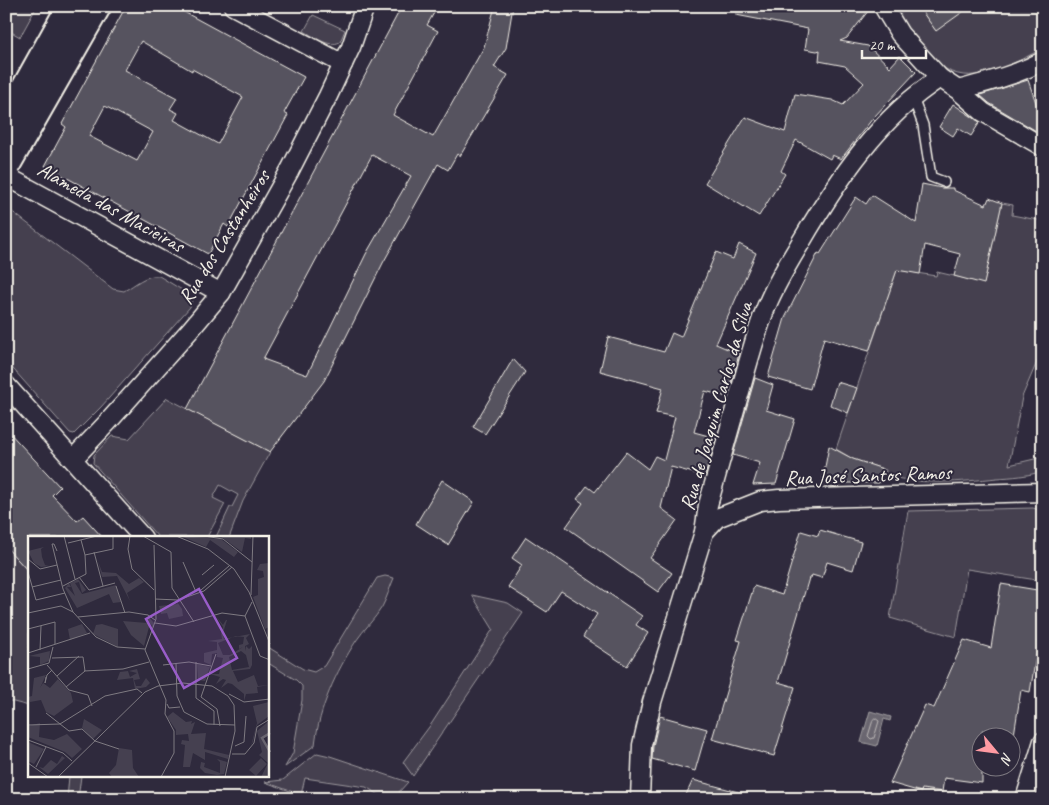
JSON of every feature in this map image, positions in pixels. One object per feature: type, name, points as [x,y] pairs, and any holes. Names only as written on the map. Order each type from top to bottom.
[{"type":"main road","points":[[6,120],[70,6]]},
{"type":"main road","points":[[6,166],[98,6]]},
{"type":"street","points":[[233,6],[343,64]]},
{"type":"street","name":"Rua dos Castanheiros","points":[[73,459],[185,336],[221,293],[290,170],[351,48],[365,6]]},
{"type":"street","points":[[882,6],[900,34],[940,78],[958,90],[983,112],[1043,147]]},
{"type":"street","points":[[958,90],[1000,79],[1043,61]]},
{"type":"street","name":"Rua de Joaquim Carlos da Silva","points":[[640,799],[642,745],[652,702],[704,532],[710,496],[753,345],[767,304],[822,206],[872,138],[912,98],[940,78]]},
{"type":"street","name":"Alameda das Macieiras","points":[[6,176],[221,293]]},
{"type":"street","points":[[6,386],[141,536]]},
{"type":"street","name":"Rua José Santos Ramos","points":[[704,532],[717,518],[760,502],[779,499],[1043,492]]},
{"type":"street","points":[[1025,799],[1042,747]]},
{"type":"lane","points":[[912,98],[924,125],[931,176],[944,182]]},
{"type":"shaded area","points":[[6,6],[37,6],[20,37],[6,29]]},
{"type":"shaded area","points":[[918,6],[936,31],[951,6],[1041,6],[1043,8],[1043,48],[1008,66],[982,74],[957,74],[946,69],[933,58],[897,15]]},
{"type":"shaded area","points":[[313,15],[345,30],[340,42],[326,43],[304,31]]},
{"type":"shaded area","points":[[1002,203],[1013,205],[1012,215],[1043,221],[1043,348],[1022,397],[1009,465],[1043,457],[1043,471],[1020,476],[969,481],[913,481],[885,475],[886,470],[853,459],[836,449],[897,270],[936,276],[937,272],[984,283]]},
{"type":"shaded area","points":[[6,207],[113,289],[124,291],[145,278],[159,276],[187,293],[192,299],[190,307],[101,407],[74,434],[70,433],[6,361]]},
{"type":"shaded area","points":[[167,398],[270,452],[243,501],[230,536],[216,536],[230,507],[232,507],[238,495],[220,485],[213,498],[225,504],[208,536],[157,536],[93,463],[94,455],[112,436],[129,439]]},
{"type":"shaded area","points":[[1033,508],[1043,511],[1043,581],[967,569],[956,637],[890,618],[908,511]]},
{"type":"shaded area","points":[[6,547],[28,571],[28,706],[6,700]]},
{"type":"shaded area","points":[[385,576],[394,578],[379,611],[356,641],[335,678],[324,704],[315,745],[285,767],[293,753],[302,700],[302,686],[296,680],[269,664],[269,648],[303,669],[314,672],[324,666],[377,578]]},
{"type":"shaded area","points":[[472,595],[508,603],[523,613],[413,776],[403,762],[432,723],[493,629]]},
{"type":"shaded area","points":[[317,753],[408,782],[399,792],[405,799],[386,799],[366,787],[305,778],[300,799],[292,799],[293,792],[265,782],[283,780]]},
{"type":"shaded area","points":[[69,778],[81,778],[78,799],[67,799]]},
{"type":"water","points":[[870,711],[891,717],[890,721],[884,719],[877,746],[861,742]]},
{"type":"building","points":[[126,6],[173,6],[304,77],[284,113],[288,115],[228,227],[224,224],[208,254],[45,166],[66,127],[62,124]],"holes":[[[141,41],[192,71],[192,69],[243,97],[218,144],[174,120],[178,113],[170,109],[177,98],[125,70]],[[105,106],[153,132],[137,161],[89,136]]]},
{"type":"building","points":[[402,6],[438,6],[427,25],[438,31],[393,115],[433,137],[484,47],[495,6],[513,6],[506,48],[494,67],[508,75],[460,156],[457,154],[448,170],[438,164],[383,263],[324,381],[270,452],[187,409]],"holes":[[[372,155],[411,176],[366,254],[307,375],[263,359]]]},
{"type":"building","points":[[737,6],[872,6],[847,38],[840,41],[868,46],[890,67],[900,56],[916,72],[873,118],[841,159],[832,155],[830,159],[796,140],[781,171],[785,174],[759,216],[705,183],[745,117],[785,132],[795,94],[832,100],[843,105],[864,83],[845,66],[819,61],[820,50],[805,49],[808,29],[736,15]]},
{"type":"building","points":[[918,6],[971,6],[936,31]]},
{"type":"building","points":[[1028,80],[1040,114],[1043,116],[1043,135],[989,103],[980,95]]},
{"type":"building","points":[[953,104],[980,122],[971,136],[958,128],[953,136],[939,127]]},
{"type":"building","points":[[922,184],[953,188],[953,190],[986,205],[989,198],[1002,203],[984,284],[954,276],[960,254],[925,245],[920,274],[897,270],[869,351],[824,338],[810,389],[768,377],[785,318],[818,253],[820,254],[856,197],[866,204],[872,195],[916,223]]},
{"type":"building","points":[[739,244],[756,253],[716,344],[739,354],[727,397],[705,391],[694,432],[716,438],[705,476],[671,467],[661,508],[677,520],[650,558],[672,573],[658,592],[566,527],[583,503],[577,499],[587,486],[595,492],[626,452],[648,469],[655,456],[664,460],[675,417],[656,413],[663,388],[600,371],[608,337],[664,352],[672,333],[681,337],[716,252],[733,259]]},
{"type":"building","points":[[513,359],[525,372],[485,434],[473,427]]},
{"type":"building","points":[[755,378],[773,385],[766,410],[795,419],[776,484],[753,485],[760,463],[733,455]]},
{"type":"building","points":[[837,382],[857,388],[848,413],[830,405]]},
{"type":"building","points":[[6,429],[60,487],[52,495],[77,521],[83,516],[101,536],[28,536],[28,571],[6,547]]},
{"type":"building","points":[[829,446],[853,459],[883,469],[879,483],[822,483]]},
{"type":"building","points":[[442,480],[474,502],[448,545],[416,524]]},
{"type":"building","points":[[820,530],[861,542],[853,570],[827,562],[822,578],[812,575],[809,578],[778,682],[795,687],[774,756],[712,739],[741,641],[737,640],[754,586],[782,595],[801,531],[818,536]]},
{"type":"building","points":[[526,537],[642,616],[636,625],[648,633],[627,666],[583,637],[597,614],[561,591],[547,612],[508,587],[522,565],[512,558]]},
{"type":"building","points":[[1001,584],[1043,591],[1043,615],[1030,692],[1021,690],[1015,728],[972,728],[972,778],[982,778],[982,783],[944,778],[942,792],[922,789],[921,792],[890,783],[925,705],[934,708],[964,640],[991,648]]},
{"type":"building","points":[[660,716],[707,729],[695,771],[652,759]]},
{"type":"building","points":[[693,780],[742,793],[741,799],[684,799]]}]
